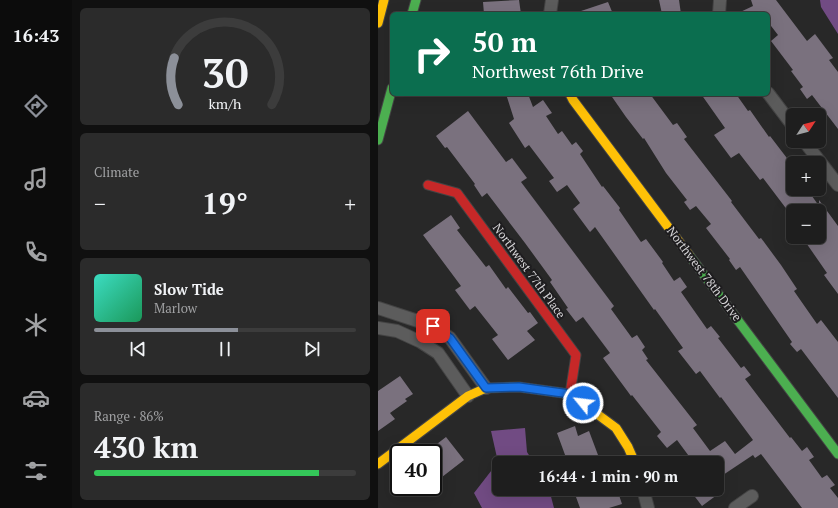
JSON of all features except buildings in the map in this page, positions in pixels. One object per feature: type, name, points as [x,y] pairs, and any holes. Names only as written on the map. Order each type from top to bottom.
[{"type":"street","points":[[378,23],[384,0]]},
{"type":"street","points":[[413,12],[416,0]]},
{"type":"street","points":[[550,12],[552,0]]},
{"type":"street","points":[[719,12],[720,0]]},
{"type":"street","points":[[378,140],[390,95]]},
{"type":"street","name":"Northwest 78th Drive","points":[[571,96],[838,454]]},
{"type":"street","points":[[770,96],[786,117]]},
{"type":"street","points":[[809,148],[838,185]]},
{"type":"street","name":"Northwest 77th Place","points":[[428,185],[457,193],[576,356],[570,394]]},
{"type":"street","points":[[378,308],[433,326],[450,338],[486,388]]},
{"type":"street","points":[[378,328],[397,331],[421,342],[438,354],[468,396]]},
{"type":"street","points":[[378,464],[468,396],[486,388],[519,387],[570,394],[616,428],[632,456]]},
{"type":"street","points":[[645,496],[648,508]]},
{"type":"street","points":[[735,508],[752,496]]},
{"type":"shaded area","points":[[820,0],[838,0],[838,34],[821,7]]},
{"type":"shaded area","points":[[525,428],[527,452],[530,456],[497,456],[491,431]]},
{"type":"shaded area","points":[[492,470],[492,496],[551,496],[554,508],[482,508],[474,493]]},
{"type":"traffic: fast","points":[[413,12],[416,0]]},
{"type":"traffic: fast","points":[[378,140],[390,95]]},
{"type":"traffic: fast","points":[[689,255],[838,454]]},
{"type":"traffic: slow","points":[[378,23],[384,0]]},
{"type":"traffic: slow","points":[[571,96],[689,255]]},
{"type":"traffic: slow","points":[[378,464],[468,396],[486,388],[519,387],[570,394],[616,428],[632,456]]},
{"type":"traffic: jam","points":[[428,185],[457,193],[576,355],[570,394]]},
{"type":"route","points":[[433,326],[450,338],[486,388],[519,387],[570,394],[583,403]]}]
